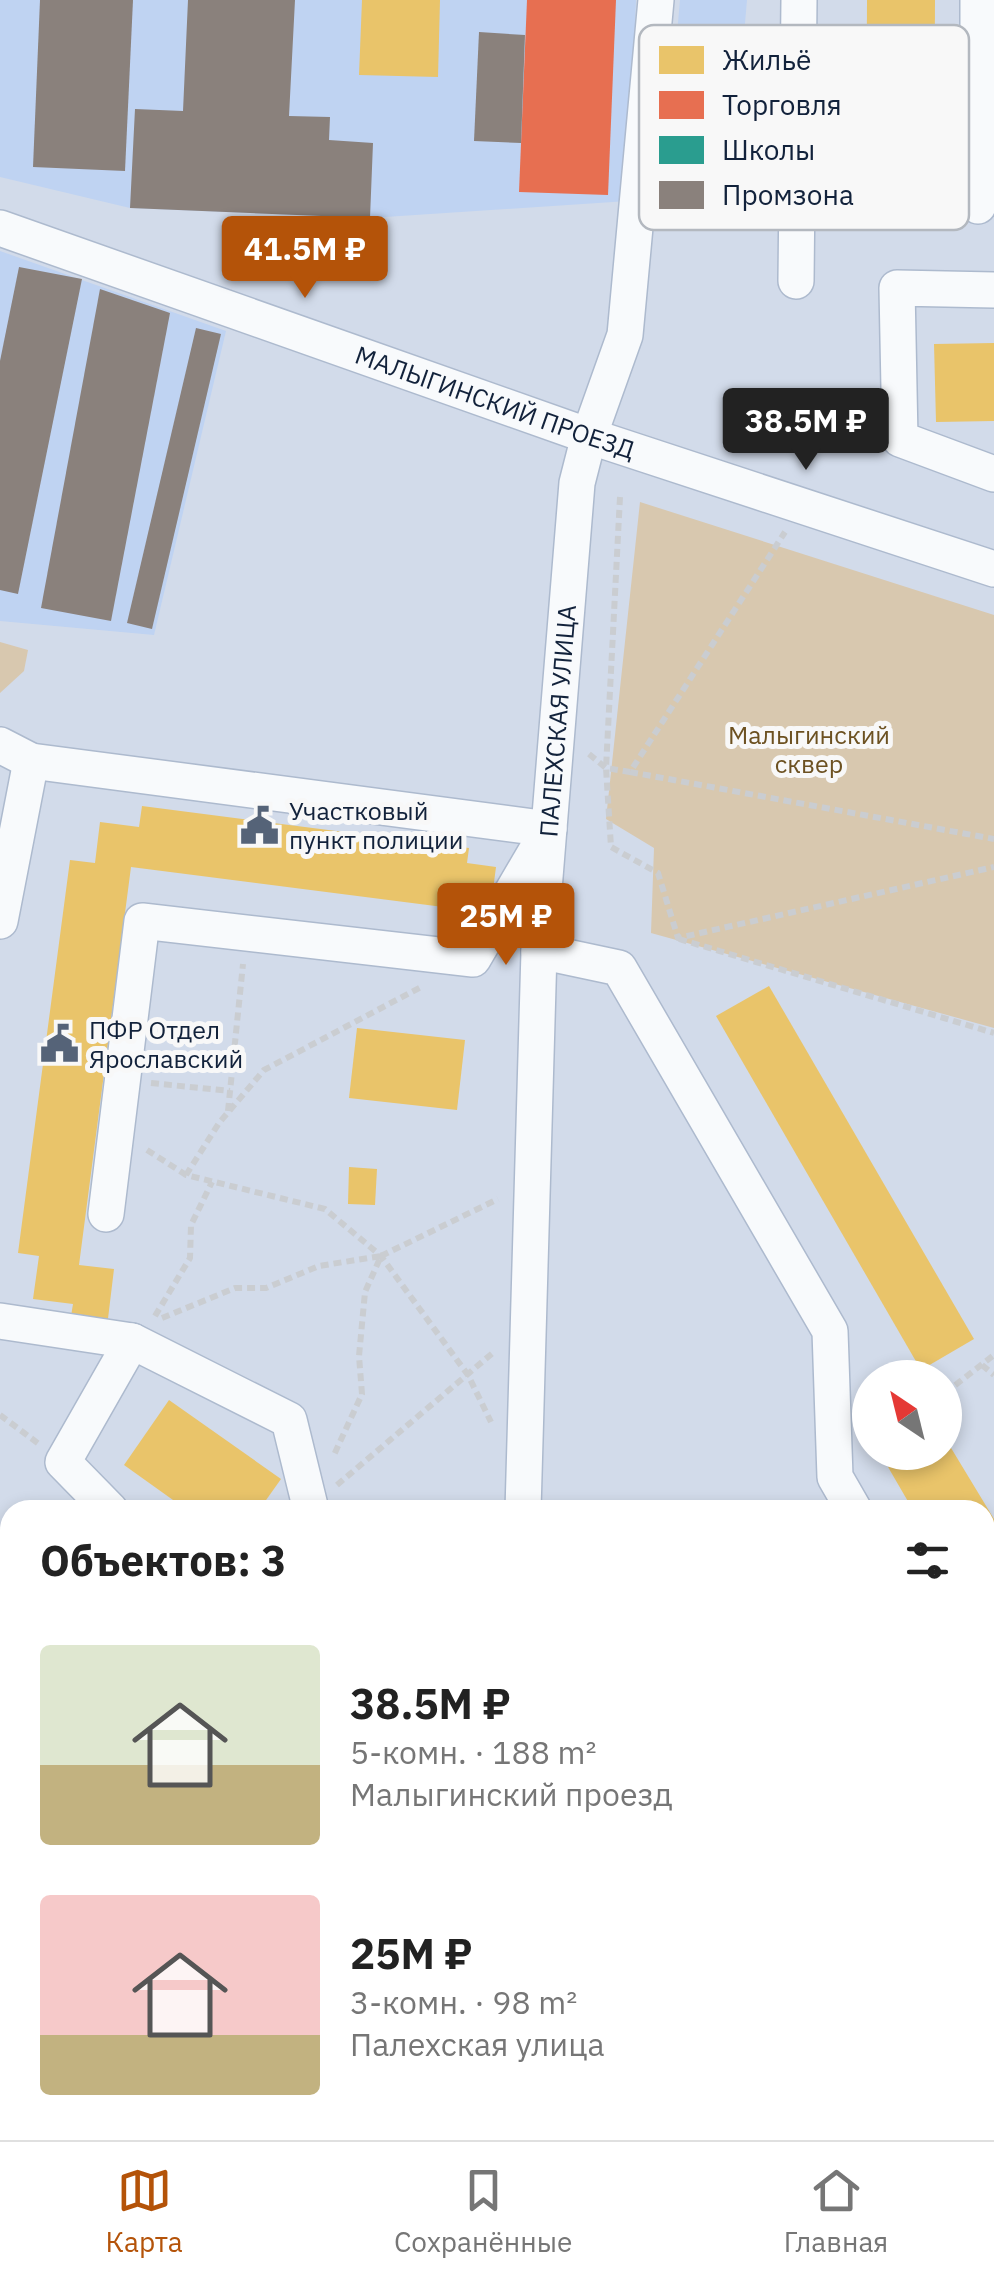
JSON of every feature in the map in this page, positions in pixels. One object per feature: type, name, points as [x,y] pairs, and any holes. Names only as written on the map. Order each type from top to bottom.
[{"type":"street","name":"ПАЛЕХСКАЯ УЛИЦА","points":[[654,25],[656,0]]},
{"type":"street","points":[[798,0],[798,25]]},
{"type":"street","points":[[978,0],[978,206]]},
{"type":"street","name":"ПАЛЕХСКАЯ УЛИЦА","points":[[523,1500],[539,951],[577,483],[588,436],[625,335],[639,184]]},
{"type":"street","name":"МАЛЫГИНСКИЙ ПРОЕЗД","points":[[0,228],[588,436],[994,568]]},
{"type":"street","points":[[796,230],[796,281]]},
{"type":"street","points":[[994,290],[897,288],[900,439],[994,474]]},
{"type":"street","points":[[0,921],[15,753],[549,829],[473,959],[142,922],[106,1214]]},
{"type":"street","points":[[539,951],[618,968],[830,1330],[835,1478],[848,1500]]},
{"type":"street","points":[[0,1322],[132,1341],[289,1420],[308,1500]]},
{"type":"street","points":[[100,1500],[63,1462],[132,1341]]},
{"type":"path","points":[[620,496],[606,768],[611,846],[658,873],[678,938]]},
{"type":"path","points":[[630,772],[802,506]]},
{"type":"path","points":[[557,728],[606,768],[994,840]]},
{"type":"path","points":[[678,938],[994,867]]},
{"type":"path","points":[[228,1112],[246,934]]},
{"type":"path","points":[[678,938],[994,1033]]},
{"type":"path","points":[[186,1175],[228,1112],[264,1070],[473,959]]},
{"type":"path","points":[[123,1080],[230,1092]]},
{"type":"path","points":[[117,1131],[186,1175],[326,1208],[381,1256],[468,1376],[498,1436]]},
{"type":"path","points":[[212,1182],[191,1225],[190,1258],[152,1322],[235,1288],[266,1288],[319,1266],[381,1256],[498,1198]]},
{"type":"path","points":[[332,1460],[362,1394],[359,1356],[365,1292],[381,1256]]},
{"type":"path","points":[[321,1500],[494,1351]]},
{"type":"path","points":[[962,1380],[994,1355]]},
{"type":"path","points":[[982,1365],[994,1375]]},
{"type":"path","points":[[0,1415],[63,1462]]},
{"type":"shaded area","points":[[0,0],[636,0],[628,201],[370,218],[130,208],[0,177]]},
{"type":"shaded area","points":[[680,0],[747,0],[745,25],[678,25]]},
{"type":"shaded area","points":[[0,251],[226,331],[154,635],[0,621]]},
{"type":"green space","name":"Малыгинский сквер","points":[[640,502],[994,615],[994,1028],[651,933],[654,848],[606,819]]},
{"type":"green space","points":[[0,642],[28,650],[24,671],[0,693]]},
{"type":"building: Жильё","points":[[362,0],[440,0],[438,77],[359,75]]},
{"type":"building: Жильё","points":[[867,0],[935,0],[935,25],[867,25]]},
{"type":"building: Жильё","points":[[994,343],[994,421],[936,422],[934,344]]},
{"type":"building: Жильё","points":[[142,806],[469,848],[467,863],[496,867],[490,913],[131,867],[79,1265],[114,1269],[107,1327],[70,1322],[73,1304],[33,1299],[39,1256],[18,1253],[70,860],[95,863],[100,822],[139,827]]},
{"type":"building: Жильё","points":[[769,986],[974,1339],[938,1360],[915,1360],[716,1016]]},
{"type":"building: Жильё","points":[[357,1028],[465,1040],[457,1110],[349,1098]]},
{"type":"building: Жильё","points":[[349,1167],[377,1169],[375,1205],[348,1204]]},
{"type":"building: Жильё","points":[[169,1400],[281,1479],[266,1500],[173,1500],[124,1465]]},
{"type":"building: Жильё","points":[[962,1466],[983,1500],[907,1500],[890,1470],[962,1470]]},
{"type":"building: Торговля","points":[[527,0],[616,0],[608,195],[519,192]]},
{"type":"building: Промзона","points":[[40,0],[133,0],[125,171],[33,167]]},
{"type":"building: Промзона","points":[[188,0],[295,0],[289,116],[330,117],[329,140],[373,143],[370,218],[130,208],[135,109],[183,111]]},
{"type":"building: Промзона","points":[[479,32],[525,35],[521,143],[474,141]]},
{"type":"building: Промзона","points":[[19,267],[82,279],[18,594],[0,590],[0,361]]},
{"type":"building: Промзона","points":[[100,289],[170,313],[111,621],[41,608]]},
{"type":"building: Промзона","points":[[196,328],[221,334],[152,629],[127,623]]},
{"type":"place","name":"Участковый пункт полиции","points":[[259,825]]},
{"type":"place","name":"ПФР Отдел Ярославский","points":[[59,1044]]}]
